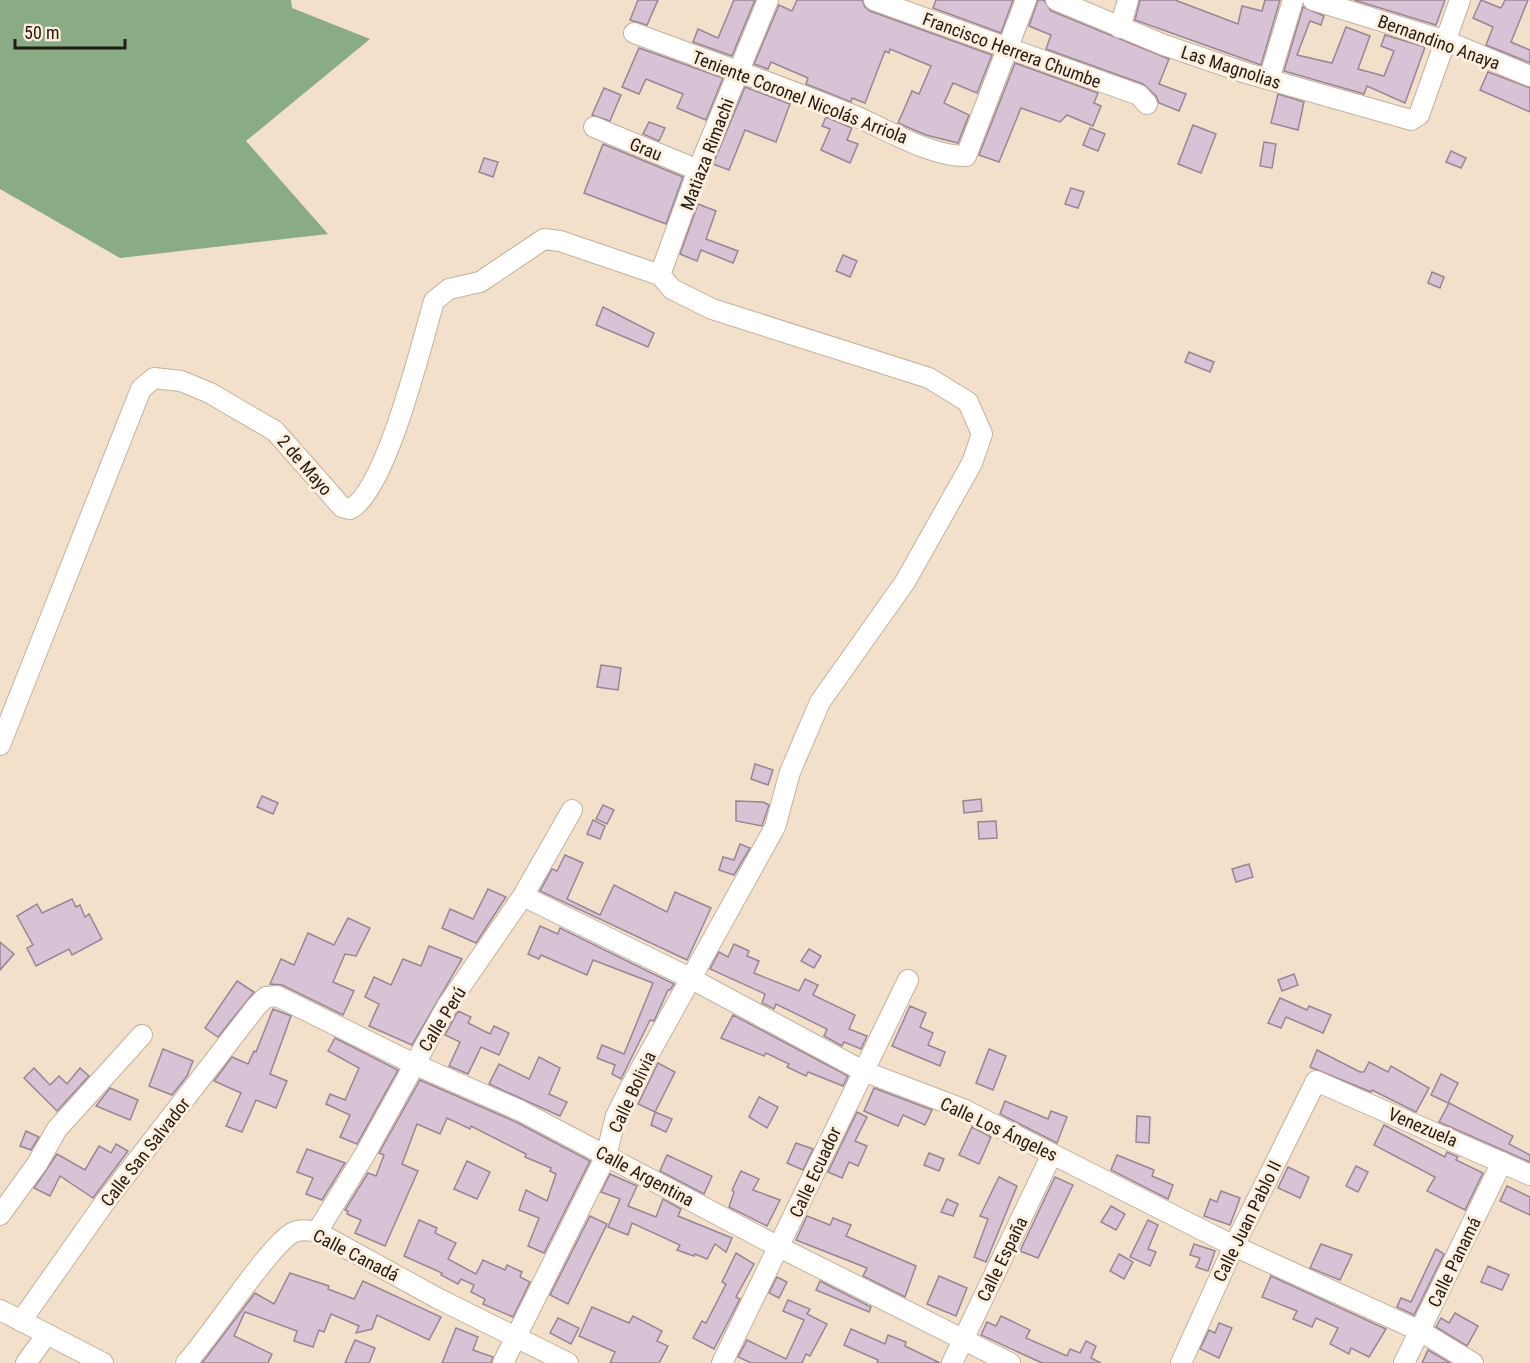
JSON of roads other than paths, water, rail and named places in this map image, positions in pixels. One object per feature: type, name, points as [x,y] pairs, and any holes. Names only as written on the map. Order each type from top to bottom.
[{"type":"street","name":"Matiaza Rimachi","points":[[660,276],[698,170],[768,0]]},
{"type":"street","name":"Francisco Herrera Chumbe","points":[[874,0],[1139,94],[1147,104]]},
{"type":"street","points":[[1008,47],[1026,0]]},
{"type":"street","name":"Las Magnolias","points":[[1056,0],[1120,28],[1269,79],[1411,120],[1419,116],[1446,41]]},
{"type":"street","points":[[1120,28],[1128,0]]},
{"type":"street","points":[[1269,79],[1293,0]]},
{"type":"street","name":"Bernandino Anaya","points":[[1313,0],[1446,41],[1530,76]]},
{"type":"street","points":[[1446,41],[1460,0]]},
{"type":"street","name":"Teniente Coronel Nicolás Arriola","points":[[634,33],[953,156],[966,156],[1008,47]]},
{"type":"street","name":"Grau","points":[[594,127],[698,170]]},
{"type":"street","name":"2 de Mayo","points":[[0,745],[141,389],[154,378],[182,381],[210,393],[275,430],[342,507],[350,509],[358,505],[372,482],[399,423],[434,301],[441,294],[480,282],[544,239],[560,241],[660,276]]},
{"type":"street","name":"Calle Bolivia","points":[[503,1363],[606,1156],[616,1116],[775,827],[790,772],[820,702],[905,582],[972,463],[982,434],[968,402],[929,378],[712,309],[672,289],[660,276]]},
{"type":"street","name":"Calle Perú","points":[[317,1232],[365,1154],[447,1006],[524,896],[572,810]]},
{"type":"street","name":"Calle Los Ángeles","points":[[524,896],[690,978],[863,1071],[963,1109],[1234,1246],[1420,1331],[1473,1363]]},
{"type":"street","name":"Calle Ecuador","points":[[723,1363],[908,980]]},
{"type":"street","name":"Calle San Salvador","points":[[21,1321],[105,1202],[256,1007],[266,996],[277,996]]},
{"type":"street","name":"Calle Argentina","points":[[277,996],[414,1064],[521,1111],[779,1247],[1010,1363]]},
{"type":"street","points":[[0,1215],[37,1164],[57,1129],[142,1035]]},
{"type":"street","name":"Venezuela","points":[[1316,1081],[1530,1175]]},
{"type":"street","name":"Calle Juan Pablo II","points":[[1180,1363],[1234,1246],[1316,1081]]},
{"type":"street","name":"Calle España","points":[[952,1363],[1052,1154]]},
{"type":"street","name":"Calle Panamá","points":[[1404,1363],[1502,1162]]},
{"type":"street","name":"Calle Canadá","points":[[186,1363],[271,1254],[292,1233],[305,1230],[317,1232],[439,1299],[568,1363]]},
{"type":"street","points":[[0,1310],[103,1363]]},
{"type":"street","points":[[26,1363],[47,1334]]}]
